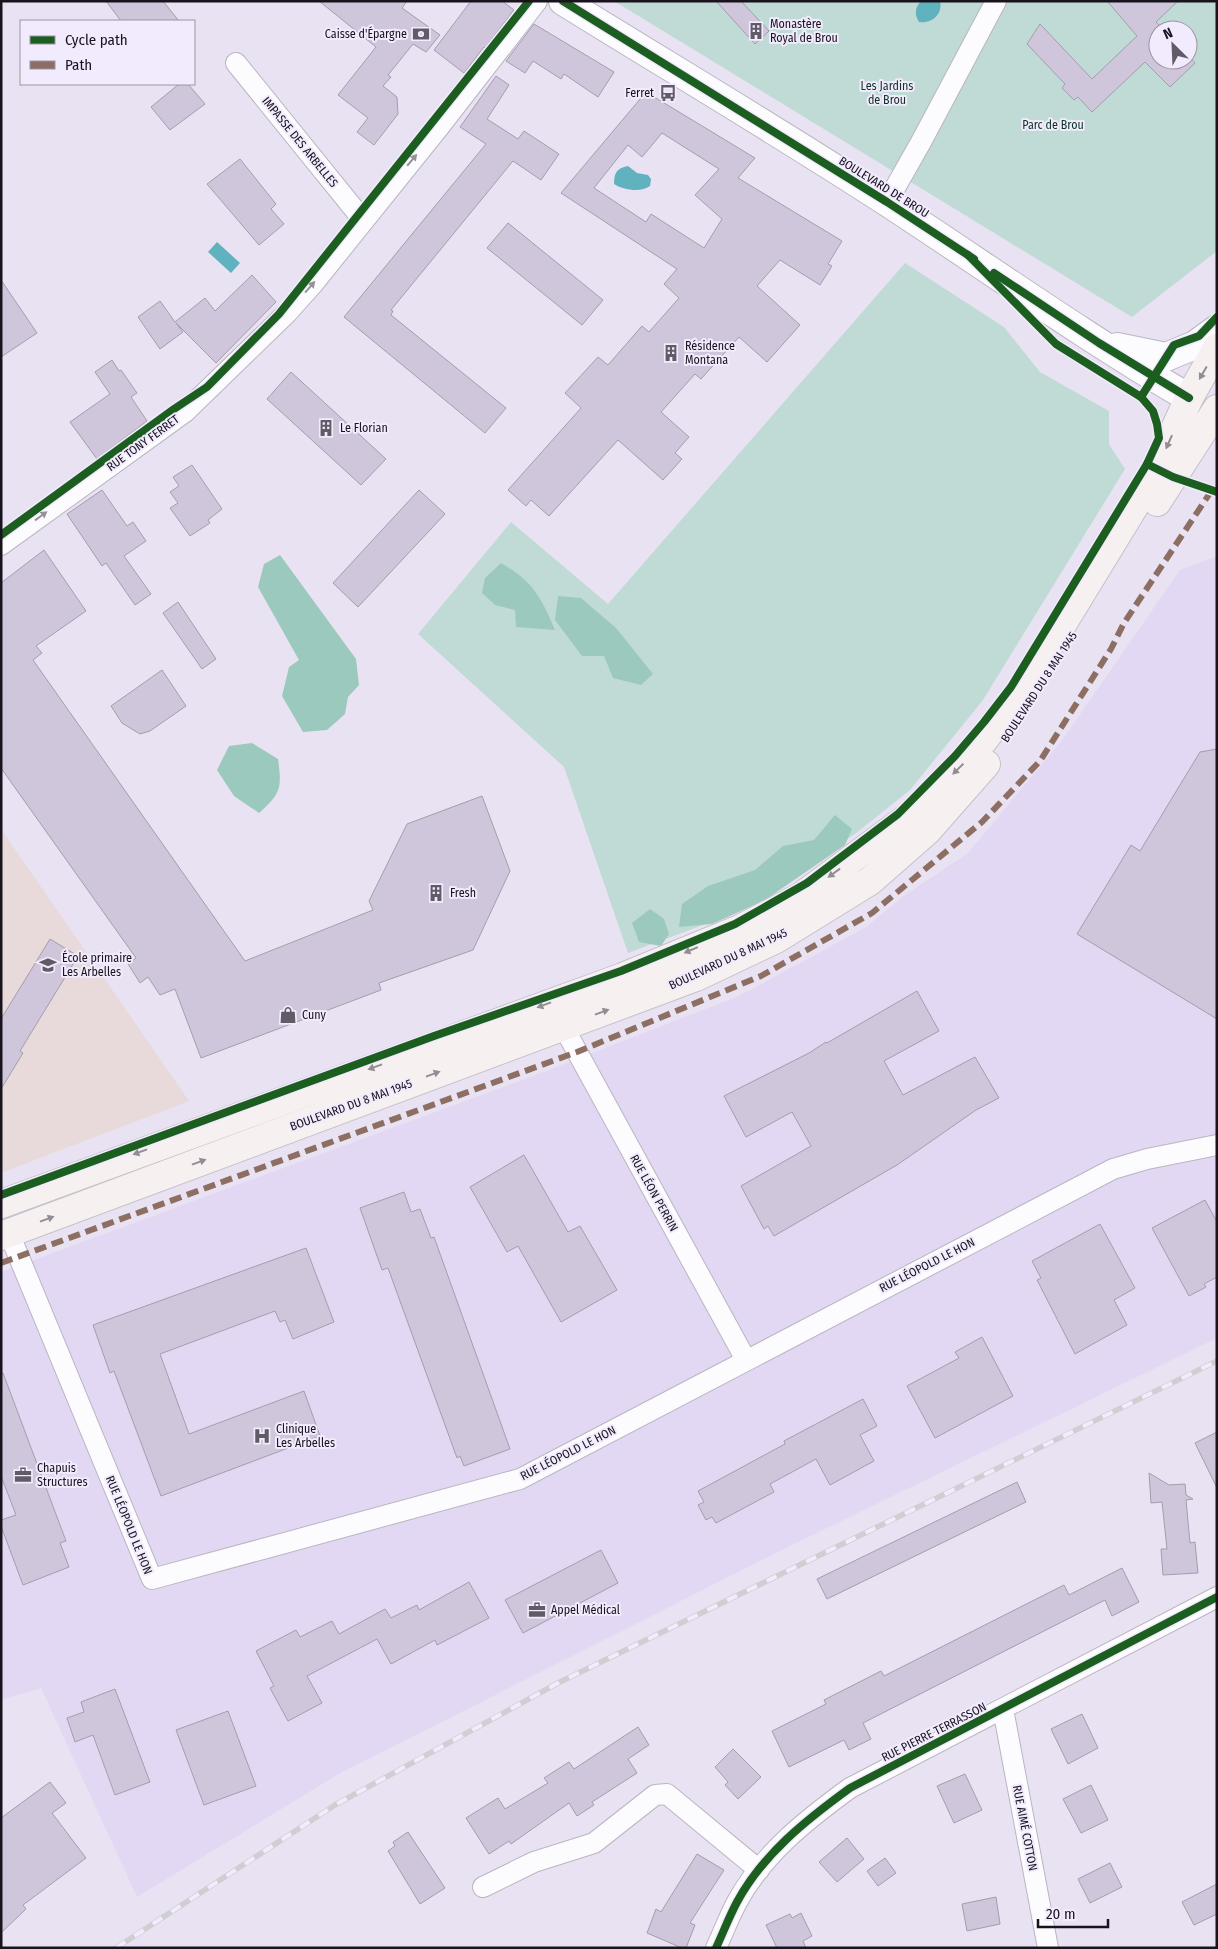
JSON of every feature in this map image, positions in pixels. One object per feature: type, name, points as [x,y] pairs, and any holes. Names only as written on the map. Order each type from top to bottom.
[{"type":"main road","name":"BOULEVARD DE BROU","points":[[563,1],[887,202],[1099,343],[1189,398],[1216,410]]},
{"type":"main road","points":[[1099,343],[1166,357],[1195,345],[1217,329]]},
{"type":"main road","name":"BOULEVARD DU 8 MAI 1945","points":[[1,1204],[225,1113],[680,955],[740,929],[799,898],[910,816],[973,754],[1024,688],[1157,469],[1189,398],[1217,348]]},
{"type":"main road","name":"BOULEVARD DU 8 MAI 1945","points":[[5,1234],[696,977],[776,939],[870,881],[927,830],[995,755],[1216,410]]},
{"type":"street","name":"RUE TONY FERRET","points":[[1,544],[185,412],[286,313],[313,284],[362,220],[440,126],[537,1]]},
{"type":"street","points":[[887,202],[996,1]]},
{"type":"street","name":"IMPASSE DES ARBELLES","points":[[236,63],[362,220]]},
{"type":"street","name":"RUE LÉON PERRIN","points":[[563,1026],[746,1360]]},
{"type":"street","name":"RUE LÉOPOLD LE HON","points":[[5,1234],[152,1579],[520,1479],[1113,1169],[1147,1159],[1217,1144]]},
{"type":"street","name":"RUE PIERRE TERRASSON","points":[[716,1948],[737,1901],[770,1856],[811,1816],[850,1788],[1217,1597]]},
{"type":"street","name":"RUE AIMÉ COTTON","points":[[1003,1709],[1048,1948]]},
{"type":"street","points":[[483,1886],[534,1862],[594,1843],[655,1795],[667,1794],[759,1870]]},
{"type":"shaded area","points":[[1217,556],[1217,1338],[784,1549],[337,1775],[137,1897],[41,1688],[1,1700],[1,1272],[541,1073],[739,996],[866,927],[905,895],[968,853],[1063,739],[1180,570]]},
{"type":"shaded area","name":"École primaire Les Arbelles","points":[[1,829],[189,1101],[1,1173]]},
{"type":"green space","name":"Parc de Brou","points":[[614,1],[1217,1],[1217,251],[1132,317]]},
{"type":"green space","points":[[905,263],[1004,327],[1040,372],[1109,411],[1109,444],[1125,469],[983,700],[910,790],[855,834],[780,882],[708,923],[628,953],[564,767],[418,634],[511,522],[608,604]]},
{"type":"green space","points":[[280,555],[356,659],[359,685],[348,697],[345,714],[327,730],[303,732],[282,696],[289,667],[299,660],[258,587],[264,564]]},
{"type":"green space","points":[[501,563],[521,576],[535,591],[555,630],[516,627],[515,610],[495,605],[482,593],[485,578]]},
{"type":"green space","points":[[558,596],[581,598],[616,628],[653,674],[641,685],[613,678],[604,656],[582,656],[555,620]]},
{"type":"green space","points":[[252,743],[278,759],[280,777],[280,784],[276,795],[259,813],[234,796],[217,770],[229,746]]},
{"type":"green space","points":[[835,815],[852,829],[845,845],[765,900],[712,924],[679,927],[682,904],[708,886],[755,870],[783,846],[814,840]]},
{"type":"green space","points":[[650,909],[664,919],[669,934],[661,946],[639,942],[632,923]]},
{"type":"water","points":[[921,1],[940,1],[940,10],[932,20],[919,22],[916,11]]},
{"type":"water","points":[[628,166],[637,173],[648,175],[651,179],[650,186],[632,190],[614,184],[616,172]]},
{"type":"water","points":[[217,242],[240,263],[231,273],[208,252]]},
{"type":"building","points":[[106,1],[163,1],[178,20],[120,20]]},
{"type":"building","points":[[319,1],[407,1],[402,8],[440,35],[426,52],[413,44],[388,75],[391,77],[383,86],[397,97],[398,114],[374,145],[357,132],[368,118],[338,95],[376,47]]},
{"type":"building","points":[[471,1],[502,1],[514,10],[464,73],[434,50]]},
{"type":"building","name":"Monastère Royal de Brou","points":[[716,1],[741,1],[769,31],[755,44]]},
{"type":"building","points":[[1107,1],[1178,1],[1158,20],[1148,20],[1148,65],[1145,62],[1092,112],[1078,97],[1074,100],[1062,88],[1065,84],[1027,44],[1040,24],[1092,79],[1137,36]]},
{"type":"building","points":[[534,24],[614,72],[598,97],[564,74],[561,79],[533,61],[525,73],[506,61]]},
{"type":"building","points":[[1153,70],[1188,70],[1170,87]]},
{"type":"building","points":[[496,76],[509,85],[487,119],[518,139],[524,131],[559,154],[541,180],[513,161],[391,310],[393,311],[391,315],[506,408],[485,433],[344,317],[486,144],[460,127]]},
{"type":"building","points":[[178,85],[189,85],[205,104],[170,130],[151,107]]},
{"type":"building","name":"Résidence Montana","points":[[646,92],[755,158],[738,178],[842,241],[828,264],[832,266],[820,285],[780,260],[757,286],[800,325],[767,362],[739,337],[701,379],[695,374],[661,412],[689,437],[675,453],[682,459],[663,480],[618,440],[549,516],[531,500],[526,506],[508,490],[581,408],[565,393],[598,357],[608,365],[642,326],[649,332],[679,298],[664,284],[677,269],[561,193]],"holes":[[[662,133],[719,169],[695,195],[722,219],[704,248],[651,214],[646,222],[594,188],[628,145],[642,157]]]},
{"type":"building","points":[[240,159],[276,204],[271,209],[284,224],[259,245],[207,184]]},
{"type":"building","points":[[508,223],[603,300],[582,325],[487,248]]},
{"type":"building","points":[[252,275],[276,302],[216,363],[176,323],[183,332],[160,349],[138,317],[160,301],[175,322],[205,298],[215,311]]},
{"type":"building","points":[[1,280],[37,333],[1,357]]},
{"type":"building","points":[[112,360],[137,393],[131,397],[147,421],[97,459],[70,422],[110,394],[95,372]]},
{"type":"building","name":"Le Florian","points":[[291,372],[386,459],[361,485],[267,399]]},
{"type":"building","points":[[192,465],[222,509],[208,520],[210,523],[190,536],[170,508],[178,503],[170,492],[179,486],[173,477]]},
{"type":"building","points":[[102,490],[127,526],[133,522],[146,541],[124,556],[151,594],[135,605],[106,563],[102,566],[67,514]]},
{"type":"building","points":[[419,490],[445,514],[358,607],[333,583]]},
{"type":"building","points":[[44,550],[86,611],[36,646],[42,653],[33,660],[245,961],[373,910],[369,901],[407,824],[482,796],[510,871],[473,950],[379,983],[381,990],[201,1058],[175,989],[160,995],[148,977],[140,983],[128,964],[136,958],[1,768],[1,583]]},
{"type":"building","points":[[178,602],[216,659],[202,669],[163,613]]},
{"type":"building","points":[[162,670],[186,706],[150,731],[140,734],[122,723],[111,706]]},
{"type":"building","points":[[1217,749],[1217,1019],[1077,934],[1131,845],[1140,851],[1200,752]]},
{"type":"building","points":[[50,939],[78,956],[20,1051],[23,1053],[1,1089],[1,1019]]},
{"type":"building","points":[[917,991],[939,1031],[884,1061],[903,1095],[975,1057],[999,1098],[976,1110],[897,1165],[774,1236],[768,1226],[764,1229],[741,1186],[811,1146],[792,1112],[746,1137],[724,1096],[809,1053]]},
{"type":"building","points":[[524,1155],[568,1232],[580,1226],[617,1290],[561,1322],[518,1246],[507,1252],[470,1187]]},
{"type":"building","points":[[404,1192],[411,1212],[420,1209],[431,1238],[434,1237],[510,1449],[464,1466],[460,1456],[457,1458],[388,1268],[382,1270],[360,1208]]},
{"type":"building","points":[[1205,1200],[1217,1222],[1217,1277],[1204,1284],[1206,1287],[1189,1296],[1152,1228]]},
{"type":"building","points":[[1100,1224],[1135,1288],[1114,1300],[1127,1325],[1075,1354],[1037,1280],[1041,1278],[1032,1261]]},
{"type":"building","points":[[306,1248],[334,1322],[293,1339],[285,1320],[280,1322],[275,1311],[160,1354],[189,1434],[304,1391],[320,1436],[161,1496],[114,1371],[110,1373],[93,1325]]},
{"type":"building","points":[[982,1337],[1013,1396],[935,1438],[907,1386],[959,1358],[955,1352]]},
{"type":"building","points":[[3,1373],[66,1541],[60,1543],[69,1567],[23,1585],[1,1526],[1,1520],[16,1515],[1,1476],[1,1374]]},
{"type":"building","points":[[863,1399],[877,1426],[860,1435],[874,1461],[830,1485],[816,1459],[770,1484],[774,1492],[716,1523],[712,1517],[706,1520],[698,1505],[704,1502],[698,1491],[785,1444],[784,1441]]},
{"type":"building","points":[[1217,1432],[1217,1488],[1195,1443]]},
{"type":"building","points":[[1149,1473],[1169,1485],[1185,1484],[1186,1495],[1193,1499],[1186,1500],[1190,1543],[1195,1542],[1198,1573],[1163,1575],[1161,1549],[1167,1549],[1162,1502],[1151,1503]]},
{"type":"building","points":[[1017,1482],[1026,1502],[827,1599],[817,1579]]},
{"type":"building","points":[[601,1550],[618,1583],[523,1633],[505,1600]]},
{"type":"building","points":[[1122,1568],[1139,1602],[1112,1616],[1105,1600],[863,1723],[871,1739],[849,1750],[844,1740],[789,1767],[772,1731],[826,1704],[824,1700],[881,1671],[884,1676],[1064,1585],[1069,1595]]},
{"type":"building","points":[[469,1582],[489,1618],[437,1645],[435,1640],[391,1664],[377,1639],[307,1676],[322,1703],[288,1721],[270,1688],[274,1686],[256,1651],[296,1630],[300,1637],[332,1621],[339,1634],[385,1609],[391,1618],[417,1605],[419,1610]]},
{"type":"building","points":[[115,1689],[150,1782],[115,1795],[93,1735],[75,1742],[67,1718],[84,1712],[81,1702]]},
{"type":"building","points":[[228,1711],[256,1786],[204,1805],[176,1730]]},
{"type":"building","points":[[1082,1714],[1098,1748],[1068,1764],[1051,1729]]},
{"type":"building","points":[[638,1727],[649,1745],[628,1759],[637,1773],[592,1802],[594,1805],[577,1816],[569,1803],[511,1844],[509,1841],[489,1854],[466,1818],[498,1798],[505,1809],[548,1783],[544,1778],[569,1762],[574,1769]]},
{"type":"building","points":[[733,1749],[761,1777],[738,1799],[725,1785],[728,1782],[715,1767]]},
{"type":"building","points":[[965,1774],[982,1810],[954,1823],[937,1786]]},
{"type":"building","points":[[50,1782],[66,1803],[52,1813],[86,1858],[23,1905],[26,1909],[1,1933],[1,1818]]},
{"type":"building","points":[[1091,1785],[1108,1820],[1081,1833],[1063,1799]]},
{"type":"building","points":[[408,1832],[445,1888],[420,1904],[388,1851],[395,1846],[393,1842]]},
{"type":"building","points":[[847,1838],[864,1859],[837,1882],[819,1862]]},
{"type":"building","points":[[697,1854],[724,1870],[690,1923],[695,1925],[686,1948],[682,1948],[647,1933],[656,1909],[661,1912]]},
{"type":"building","points":[[885,1858],[896,1873],[878,1886],[867,1871]]},
{"type":"building","points":[[1110,1863],[1122,1887],[1090,1903],[1078,1879]]},
{"type":"building","points":[[1217,1884],[1217,1914],[1194,1925],[1182,1902]]},
{"type":"building","points":[[996,1897],[1000,1924],[967,1931],[962,1904]]},
{"type":"building","points":[[801,1913],[812,1936],[803,1941],[806,1948],[777,1948],[766,1925],[790,1914],[792,1918]]},
{"type":"railway","points":[[116,1948],[335,1805],[558,1683],[1217,1361]]},
{"type":"marked path","points":[[1,1263],[577,1052],[761,976],[872,913],[982,822],[1040,761],[1111,649],[1124,623],[1212,490]]},
{"type":"cycle path","points":[[1,535],[207,387],[279,314],[529,1]]},
{"type":"cycle path","points":[[563,1],[887,202],[974,259]]},
{"type":"cycle path","points":[[1,1195],[434,1036],[621,971],[735,924],[807,883],[898,814],[955,756],[1011,687],[1147,464],[1159,438],[1153,411],[1141,397],[1056,344],[968,255]]},
{"type":"cycle path","points":[[994,273],[1099,343],[1189,398]]},
{"type":"cycle path","points":[[1141,397],[1174,345],[1199,336],[1217,317]]},
{"type":"cycle path","points":[[1147,464],[1173,477],[1217,492]]},
{"type":"cycle path","points":[[716,1948],[737,1902],[759,1868],[802,1825],[850,1788],[1217,1597]]},
{"type":"place","name":"Monastère Royal de Brou","points":[[756,31]]},
{"type":"place","name":"Caisse d'Épargne","points":[[421,34]]},
{"type":"place","name":"Ferret","points":[[668,93]]},
{"type":"place","name":"Résidence Montana","points":[[671,353]]},
{"type":"place","name":"Le Florian","points":[[326,428]]},
{"type":"place","name":"Fresh","points":[[436,893]]},
{"type":"place","name":"École primaire Les Arbelles","points":[[48,965]]},
{"type":"place","name":"Cuny","points":[[288,1015]]},
{"type":"place","name":"Clinique Les Arbelles","points":[[262,1436]]},
{"type":"place","name":"Chapuis Structures","points":[[23,1475]]},
{"type":"place","name":"Appel Médical","points":[[537,1610]]},
{"type":"park label","name":"Les Jardins de Brou","points":[[887,93]]}]
